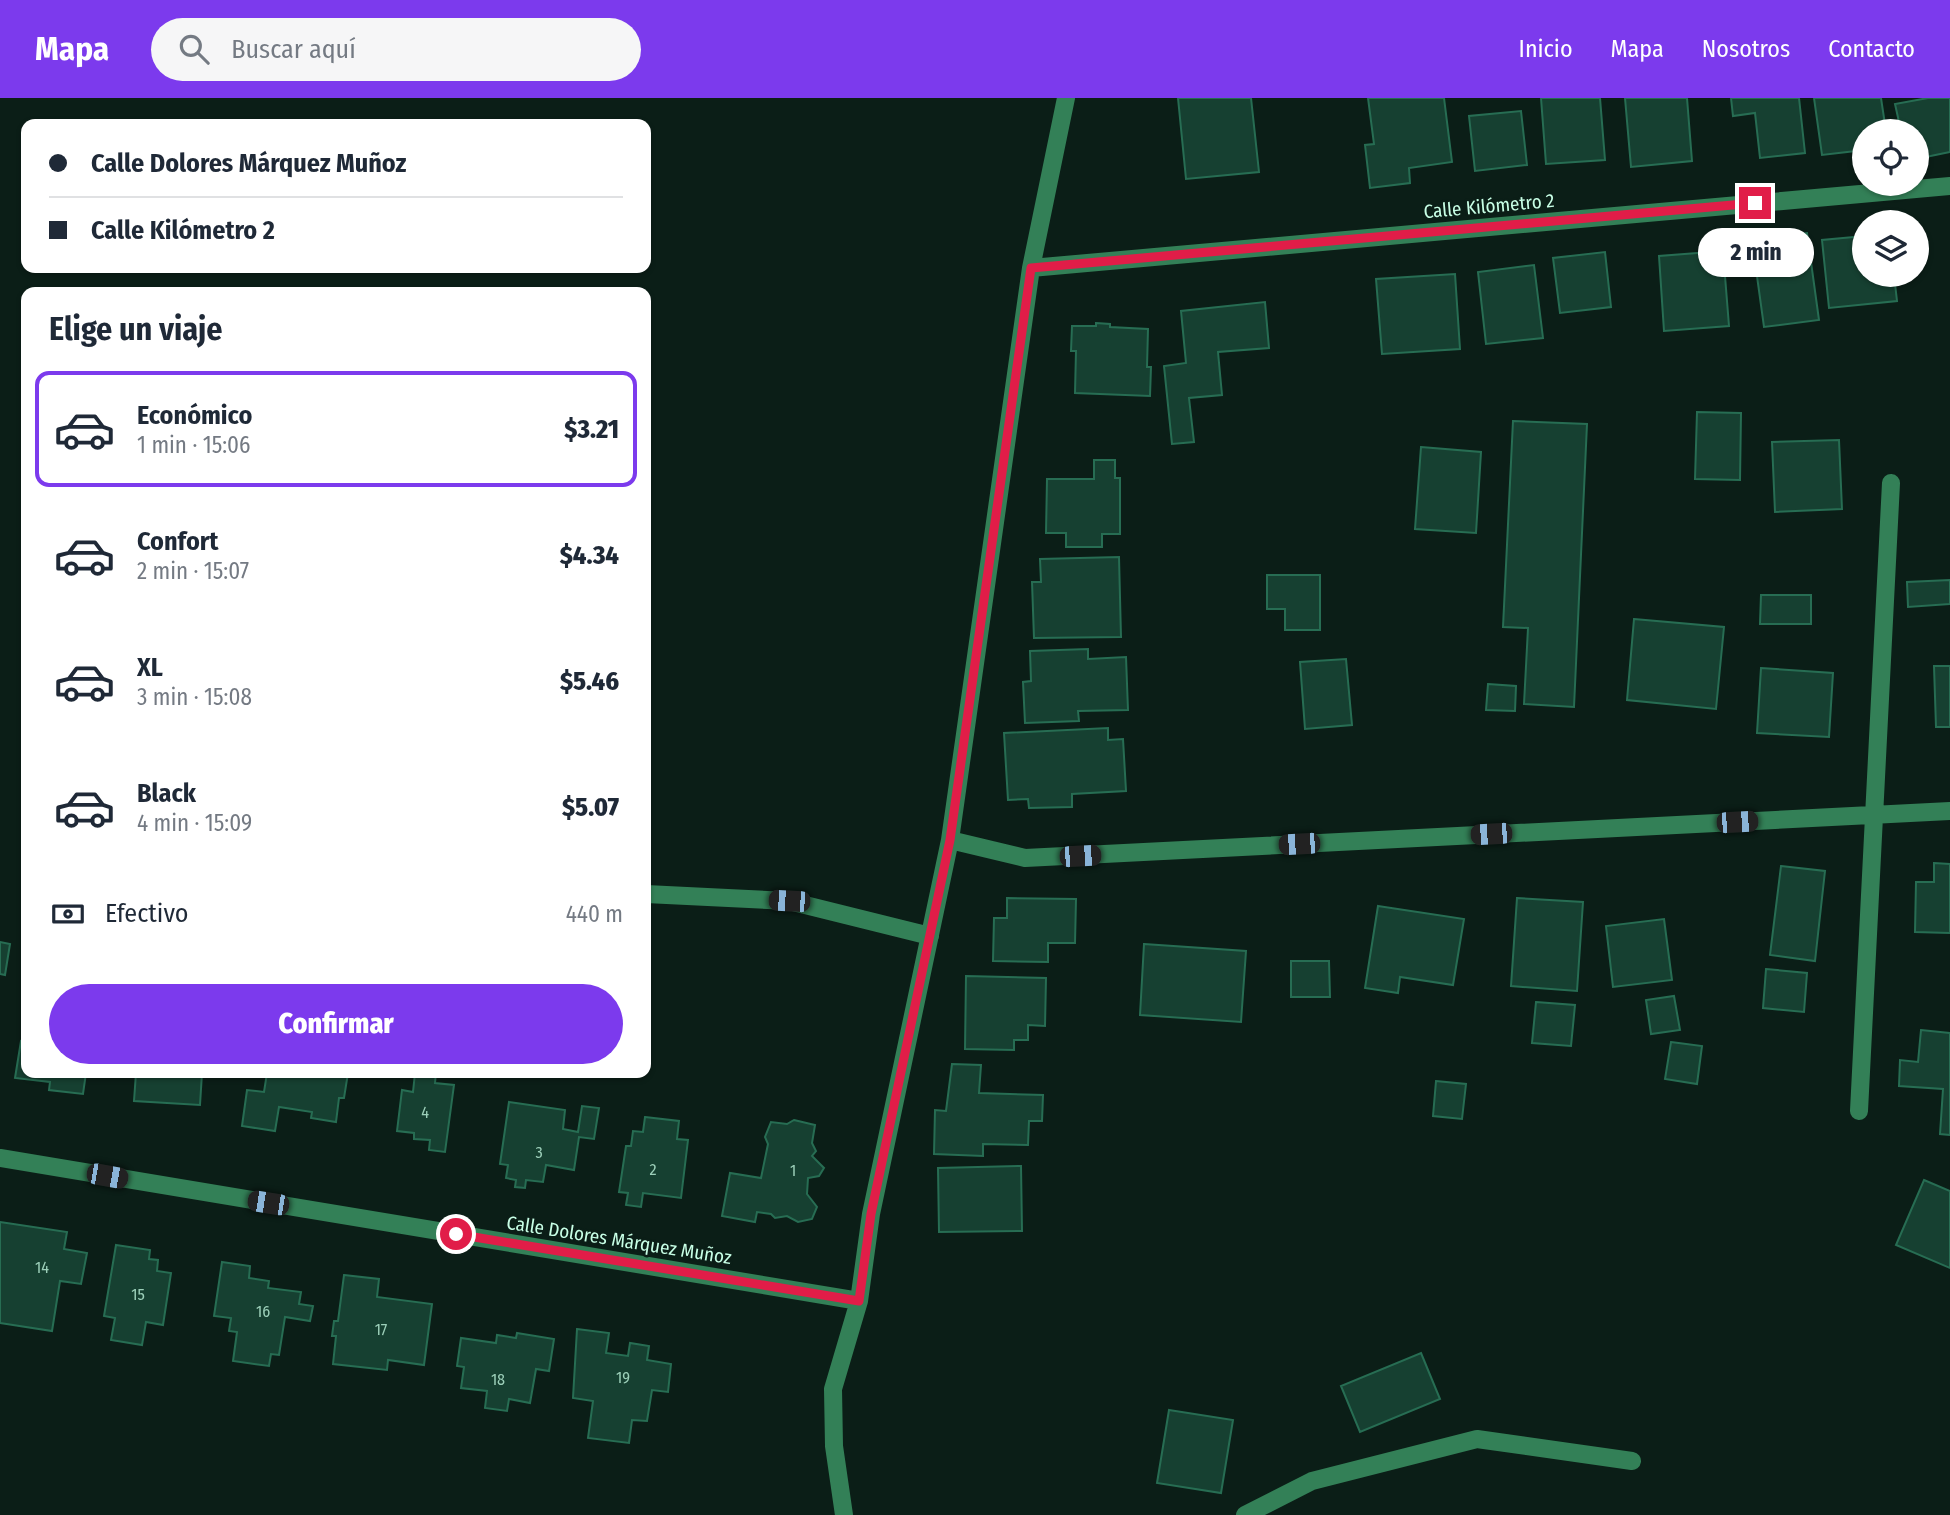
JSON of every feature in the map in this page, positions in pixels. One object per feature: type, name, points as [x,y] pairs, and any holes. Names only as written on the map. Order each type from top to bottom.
[{"type":"street","points":[[844,1515],[834,1446],[833,1389],[859,1301],[871,1214],[950,840],[1031,268],[1066,98]]},
{"type":"street","name":"Calle Kilómetro 2","points":[[1031,268],[1950,186]]},
{"type":"street","points":[[1859,1111],[1891,483]]},
{"type":"street","points":[[950,840],[1025,858],[1950,811]]},
{"type":"street","points":[[651,894],[789,901],[930,936]]},
{"type":"street","name":"Calle Dolores Márquez Muñoz","points":[[0,1158],[859,1301]]},
{"type":"street","points":[[1245,1515],[1312,1481],[1477,1439],[1632,1461]]},
{"type":"building","points":[[1178,98],[1251,98],[1259,172],[1186,179]]},
{"type":"building","points":[[1368,98],[1444,98],[1452,162],[1409,168],[1410,183],[1370,188],[1365,145],[1374,144]]},
{"type":"building","points":[[1541,98],[1600,98],[1605,160],[1546,164]]},
{"type":"building","points":[[1625,98],[1687,98],[1692,161],[1631,167]]},
{"type":"building","points":[[1731,98],[1799,98],[1805,153],[1760,158],[1755,113],[1733,116]]},
{"type":"building","points":[[1814,98],[1881,98],[1884,119],[1852,119],[1852,151],[1822,155]]},
{"type":"building","points":[[1928,98],[1950,98],[1950,152],[1929,156],[1929,119],[1898,119],[1895,104]]},
{"type":"building","points":[[1521,111],[1527,165],[1475,171],[1469,116]]},
{"type":"building","points":[[1807,233],[1819,320],[1764,327],[1752,240]]},
{"type":"building","points":[[1852,237],[1852,287],[1895,287],[1897,301],[1829,308],[1822,240]]},
{"type":"building","points":[[1723,251],[1729,326],[1664,331],[1659,256]]},
{"type":"building","points":[[1605,252],[1611,307],[1560,313],[1553,258]]},
{"type":"building","points":[[1534,265],[1543,338],[1486,344],[1478,272]]},
{"type":"building","points":[[1455,274],[1460,349],[1382,354],[1376,279]]},
{"type":"building","points":[[1265,302],[1269,348],[1218,352],[1222,395],[1189,398],[1194,442],[1172,444],[1164,366],[1186,363],[1181,311]]},
{"type":"building","points":[[1096,323],[1110,324],[1110,327],[1148,329],[1147,367],[1151,367],[1150,396],[1075,393],[1076,351],[1071,351],[1072,326],[1096,326]]},
{"type":"building","points":[[1697,412],[1741,413],[1740,480],[1695,479]]},
{"type":"building","points":[[1513,421],[1587,424],[1574,707],[1524,704],[1528,628],[1503,627]]},
{"type":"building","points":[[1839,440],[1842,509],[1775,512],[1772,442]]},
{"type":"building","points":[[1421,447],[1481,452],[1476,533],[1415,529]]},
{"type":"building","points":[[1094,460],[1115,460],[1115,478],[1120,478],[1120,534],[1102,534],[1102,547],[1066,547],[1066,533],[1046,533],[1047,479],[1094,479]]},
{"type":"building","points":[[1119,557],[1121,637],[1034,638],[1032,582],[1041,582],[1040,559]]},
{"type":"building","points":[[1267,575],[1320,575],[1320,630],[1285,630],[1285,609],[1267,609]]},
{"type":"building","points":[[1950,580],[1950,604],[1908,607],[1907,582]]},
{"type":"building","points":[[1761,595],[1811,595],[1811,624],[1760,624]]},
{"type":"building","points":[[1634,619],[1724,627],[1716,709],[1627,700]]},
{"type":"building","points":[[1088,649],[1088,659],[1126,657],[1128,710],[1078,711],[1079,721],[1025,723],[1023,682],[1031,681],[1030,651]]},
{"type":"building","points":[[1346,659],[1352,725],[1305,729],[1300,662]]},
{"type":"building","points":[[1934,666],[1950,666],[1950,727],[1936,727]]},
{"type":"building","points":[[1761,668],[1833,673],[1829,737],[1757,733]]},
{"type":"building","points":[[1488,684],[1516,686],[1515,711],[1486,710]]},
{"type":"building","points":[[1108,728],[1108,740],[1123,739],[1126,791],[1072,794],[1072,807],[1029,808],[1028,799],[1008,800],[1004,733]]},
{"type":"building","points":[[1934,863],[1950,864],[1950,933],[1915,932],[1916,882],[1934,882]]},
{"type":"building","points":[[1781,866],[1825,871],[1815,961],[1770,955]]},
{"type":"building","points":[[1007,898],[1076,899],[1075,943],[1048,943],[1048,962],[993,961],[994,918],[1007,918]]},
{"type":"building","points":[[1517,898],[1583,902],[1577,991],[1511,986]]},
{"type":"building","points":[[1378,906],[1464,919],[1453,985],[1400,977],[1398,993],[1365,988]]},
{"type":"building","points":[[1664,919],[1672,980],[1613,987],[1606,926]]},
{"type":"building","points":[[0,942],[10,944],[5,975],[0,974]]},
{"type":"building","points":[[1144,944],[1246,951],[1241,1022],[1140,1015]]},
{"type":"building","points":[[1291,961],[1329,961],[1330,997],[1291,997]]},
{"type":"building","points":[[1766,969],[1807,973],[1804,1012],[1763,1008]]},
{"type":"building","points":[[966,976],[1046,978],[1045,1026],[1028,1025],[1028,1040],[1014,1040],[1014,1050],[965,1049]]},
{"type":"building","points":[[1674,996],[1680,1030],[1651,1034],[1646,1000]]},
{"type":"building","points":[[1536,1002],[1575,1005],[1571,1046],[1532,1043]]},
{"type":"building","points":[[1921,1030],[1950,1033],[1950,1135],[1940,1134],[1943,1089],[1899,1086],[1900,1060],[1918,1062]]},
{"type":"building","points":[[21,1041],[21,1078],[85,1078],[83,1094],[49,1090],[50,1082],[15,1078]]},
{"type":"building","points":[[1671,1042],[1702,1046],[1697,1084],[1665,1079]]},
{"type":"building","points":[[952,1064],[981,1065],[979,1093],[1043,1095],[1042,1121],[1029,1121],[1028,1145],[983,1144],[983,1156],[934,1154],[935,1110],[946,1111]]},
{"type":"building","points":[[136,1078],[202,1078],[200,1105],[134,1101]]},
{"type":"building","points":[[266,1078],[347,1078],[344,1098],[339,1098],[336,1122],[311,1118],[312,1112],[279,1107],[275,1131],[242,1126],[247,1090],[264,1092]]},
{"type":"building","points":[[414,1078],[436,1078],[435,1083],[454,1085],[445,1152],[429,1150],[430,1140],[414,1139],[414,1133],[397,1131],[402,1090],[413,1092]]},
{"type":"building","points":[[1436,1081],[1466,1084],[1462,1119],[1433,1116]]},
{"type":"building","points":[[509,1102],[565,1110],[563,1129],[578,1132],[582,1106],[599,1108],[594,1139],[579,1137],[574,1170],[546,1165],[543,1182],[526,1180],[525,1188],[515,1187],[516,1180],[506,1178],[508,1165],[500,1164]]},
{"type":"building","points":[[645,1117],[679,1121],[677,1139],[688,1140],[681,1198],[643,1193],[641,1207],[626,1205],[628,1193],[619,1192],[626,1146],[631,1146],[633,1131],[643,1132]]},
{"type":"building","points":[[794,1120],[815,1125],[812,1143],[816,1151],[812,1156],[824,1168],[819,1176],[808,1178],[807,1194],[817,1207],[812,1219],[798,1222],[787,1216],[775,1218],[771,1214],[757,1212],[755,1222],[722,1216],[730,1173],[761,1178],[768,1144],[765,1137],[771,1122],[787,1124]]},
{"type":"building","points":[[1021,1166],[1022,1231],[939,1232],[938,1168]]},
{"type":"building","points":[[1924,1180],[1950,1191],[1950,1268],[1896,1245]]},
{"type":"building","points":[[0,1222],[67,1232],[64,1249],[87,1253],[81,1284],[60,1281],[52,1331],[0,1323]]},
{"type":"building","points":[[116,1245],[150,1250],[149,1259],[158,1260],[157,1271],[171,1273],[163,1325],[146,1322],[142,1345],[111,1340],[115,1318],[104,1316]]},
{"type":"building","points":[[222,1262],[250,1266],[249,1278],[269,1281],[268,1288],[301,1292],[299,1304],[313,1306],[310,1321],[285,1317],[279,1355],[271,1354],[269,1366],[233,1361],[237,1332],[229,1331],[231,1318],[214,1316]]},
{"type":"building","points":[[344,1275],[379,1279],[377,1297],[432,1304],[424,1365],[388,1360],[387,1370],[333,1364],[336,1336],[332,1336],[334,1321],[338,1321]]},
{"type":"building","points":[[577,1329],[609,1333],[606,1353],[628,1356],[630,1343],[649,1346],[647,1360],[671,1364],[668,1392],[652,1390],[647,1421],[632,1420],[629,1443],[588,1438],[593,1401],[573,1398]]},
{"type":"building","points":[[517,1333],[554,1339],[549,1371],[536,1369],[530,1403],[509,1399],[507,1411],[485,1408],[487,1391],[461,1388],[464,1367],[457,1366],[461,1338],[496,1343],[497,1335],[516,1338]]},
{"type":"building","points":[[1421,1353],[1440,1399],[1360,1432],[1341,1386]]},
{"type":"building","points":[[1169,1410],[1233,1420],[1221,1493],[1157,1483]]},
{"type":"route","points":[[456,1234],[859,1301],[871,1214],[950,840],[1031,268],[1755,203]]}]
